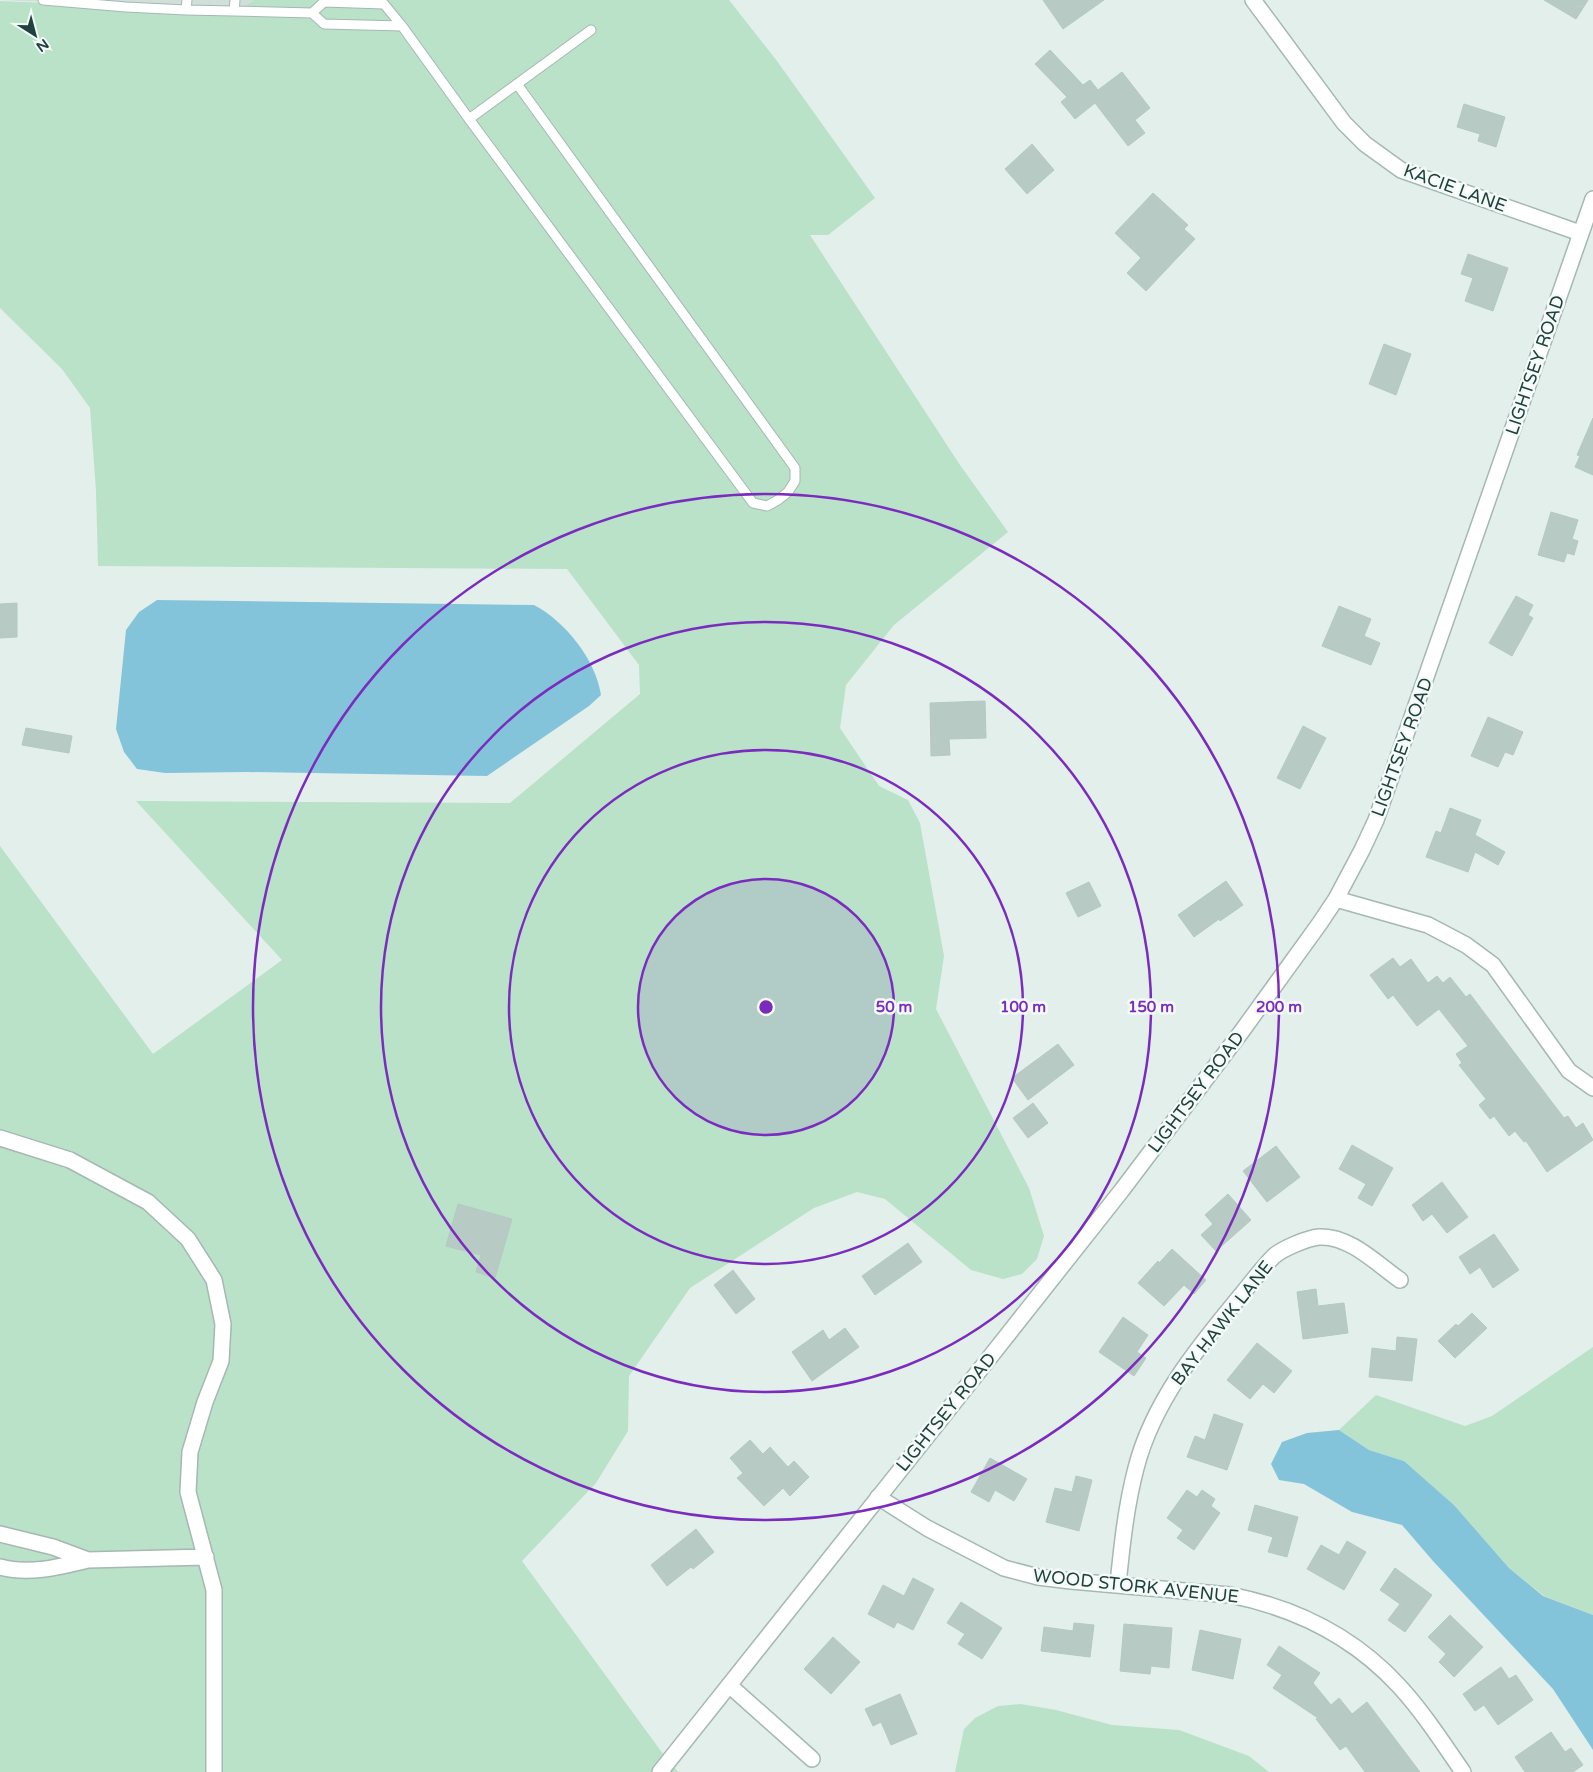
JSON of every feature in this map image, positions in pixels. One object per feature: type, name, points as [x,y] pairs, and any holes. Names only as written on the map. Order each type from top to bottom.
[{"type":"street","name":"KACIE LANE","points":[[1253,0],[1344,123],[1365,144],[1389,162],[1401,170],[1580,233]]},
{"type":"street","name":"LIGHTSEY ROAD","points":[[660,1772],[985,1364],[1133,1174],[1242,1031],[1336,899],[1376,820],[1593,199]]},
{"type":"street","points":[[1336,899],[1428,925],[1466,945],[1493,965],[1569,1071],[1593,1088]]},
{"type":"street","points":[[2,1137],[70,1160],[148,1202],[188,1239],[214,1280],[223,1324],[222,1361],[205,1402],[190,1452],[188,1492],[214,1590],[214,1772]]},
{"type":"street","name":"BAY HAWK LANE","points":[[1118,1584],[1122,1537],[1136,1467],[1146,1438],[1183,1368],[1212,1330],[1275,1255],[1301,1242],[1318,1237],[1334,1238],[1348,1243],[1400,1280]]},
{"type":"street","name":"WOOD STORK AVENUE","points":[[878,1497],[927,1528],[1004,1568],[1038,1577],[1206,1592],[1246,1598],[1278,1606],[1323,1626],[1364,1653],[1400,1687],[1463,1772]]},
{"type":"street","points":[[0,1534],[53,1547],[88,1560]]},
{"type":"street","points":[[0,1568],[12,1570],[56,1568],[88,1560],[206,1557]]},
{"type":"street","points":[[730,1685],[812,1759]]},
{"type":"lane","points":[[46,0],[186,10],[312,13],[324,24],[402,26]]},
{"type":"lane","points":[[186,10],[188,0]]},
{"type":"lane","points":[[234,11],[235,0]]},
{"type":"lane","points":[[312,13],[324,2],[384,4],[754,503],[768,506],[778,500],[788,492],[795,481],[796,468],[517,84]]},
{"type":"lane","points":[[469,119],[590,30]]},
{"type":"shaded area","points":[[0,0],[254,0],[238,11]]},
{"type":"green space","points":[[254,0],[729,0],[777,61],[875,198],[828,235],[810,235],[960,465],[1008,532],[894,625],[846,685],[840,728],[879,786],[908,800],[920,823],[944,956],[936,1009],[1029,1188],[1044,1236],[1037,1259],[1022,1274],[1003,1279],[971,1270],[885,1199],[857,1192],[814,1208],[690,1288],[629,1376],[628,1431],[596,1483],[522,1561],[678,1772],[0,1772],[0,846],[153,1054],[282,960],[136,801],[510,803],[640,694],[639,665],[567,569],[98,566],[96,491],[90,408],[62,369],[0,308],[0,1],[238,11]]},
{"type":"green space","points":[[1593,1347],[1593,1615],[1544,1596],[1509,1568],[1454,1505],[1404,1461],[1369,1450],[1339,1430],[1376,1395],[1465,1426],[1492,1416]]},
{"type":"green space","points":[[1021,1704],[1056,1710],[1112,1725],[1179,1730],[1249,1756],[1269,1772],[955,1772],[964,1729],[975,1718],[998,1706]]},
{"type":"water","points":[[157,600],[534,605],[546,612],[568,631],[586,655],[593,668],[601,695],[589,706],[487,776],[247,772],[165,773],[137,769],[124,752],[116,729],[126,630],[139,612]]},
{"type":"water","points":[[1339,1430],[1369,1450],[1404,1461],[1454,1505],[1509,1568],[1543,1596],[1593,1615],[1593,1750],[1553,1689],[1433,1561],[1402,1525],[1352,1512],[1304,1484],[1279,1480],[1271,1464],[1282,1442],[1307,1433]]},
{"type":"building","points":[[1043,0],[1104,0],[1063,29]]},
{"type":"building","points":[[1544,0],[1588,0],[1576,19]]},
{"type":"building","points":[[1050,50],[1083,85],[1090,80],[1098,90],[1122,72],[1150,108],[1135,120],[1145,133],[1128,146],[1095,103],[1075,119],[1061,102],[1067,97],[1035,64]]},
{"type":"building","points":[[1464,104],[1505,117],[1496,147],[1478,141],[1480,134],[1457,127]]},
{"type":"building","points":[[1032,144],[1054,170],[1027,194],[1005,169]]},
{"type":"building","points":[[1153,193],[1188,225],[1184,229],[1195,239],[1146,291],[1127,273],[1141,258],[1115,233]]},
{"type":"building","points":[[1468,254],[1508,268],[1493,311],[1465,301],[1473,278],[1461,274]]},
{"type":"building","points":[[1384,344],[1411,354],[1396,395],[1369,384]]},
{"type":"building","points":[[1593,418],[1593,475],[1575,467],[1580,456],[1577,455]]},
{"type":"building","points":[[1551,512],[1578,520],[1572,539],[1578,541],[1574,555],[1567,553],[1564,562],[1538,555]]},
{"type":"building","points":[[1516,596],[1533,605],[1528,615],[1533,618],[1512,656],[1489,643]]},
{"type":"building","points":[[17,603],[17,637],[0,638],[0,604]]},
{"type":"building","points":[[1339,606],[1371,619],[1364,636],[1380,643],[1371,665],[1322,646]]},
{"type":"building","points":[[985,701],[986,738],[949,739],[950,755],[931,756],[930,703]]},
{"type":"building","points":[[1488,717],[1523,732],[1513,755],[1505,752],[1498,767],[1471,756]]},
{"type":"building","points":[[1303,726],[1326,738],[1300,789],[1277,778]]},
{"type":"building","points":[[26,728],[72,736],[69,753],[22,745]]},
{"type":"building","points":[[1450,808],[1481,820],[1475,835],[1505,852],[1498,865],[1475,852],[1468,872],[1426,857],[1436,831],[1441,833]]},
{"type":"building","points":[[1226,881],[1243,905],[1194,937],[1178,915]]},
{"type":"building","points":[[1089,882],[1101,906],[1078,917],[1066,893]]},
{"type":"building","points":[[1393,958],[1400,967],[1411,959],[1428,983],[1437,976],[1443,983],[1450,977],[1466,997],[1470,994],[1564,1118],[1568,1116],[1576,1128],[1583,1123],[1593,1140],[1547,1172],[1526,1141],[1524,1142],[1515,1131],[1509,1136],[1494,1116],[1490,1119],[1479,1105],[1486,1099],[1459,1065],[1462,1063],[1456,1054],[1468,1046],[1439,1009],[1417,1026],[1393,995],[1388,999],[1370,975]]},
{"type":"building","points":[[1058,1044],[1074,1065],[1028,1100],[1012,1078]]},
{"type":"building","points":[[1033,1103],[1048,1123],[1028,1138],[1013,1118]]},
{"type":"building","points":[[1352,1145],[1393,1168],[1372,1206],[1358,1198],[1366,1184],[1339,1169]]},
{"type":"building","points":[[1276,1146],[1300,1177],[1267,1202],[1243,1171]]},
{"type":"building","points":[[1442,1182],[1468,1217],[1447,1233],[1432,1214],[1423,1221],[1412,1205]]},
{"type":"building","points":[[1228,1194],[1251,1220],[1216,1251],[1201,1235],[1213,1224],[1205,1215]]},
{"type":"building","points":[[458,1204],[512,1219],[495,1278],[476,1272],[481,1255],[446,1246]]},
{"type":"building","points":[[1494,1234],[1519,1270],[1493,1288],[1480,1267],[1470,1274],[1459,1257]]},
{"type":"building","points":[[908,1243],[922,1262],[875,1295],[862,1276]]},
{"type":"building","points":[[1172,1249],[1206,1280],[1194,1294],[1184,1285],[1164,1306],[1138,1283]]},
{"type":"building","points":[[733,1270],[755,1299],[736,1314],[714,1285]]},
{"type":"building","points":[[1316,1289],[1318,1306],[1344,1303],[1348,1333],[1303,1339],[1297,1292]]},
{"type":"building","points":[[1472,1313],[1487,1328],[1455,1358],[1438,1341],[1456,1324],[1458,1326]]},
{"type":"building","points":[[1123,1317],[1148,1335],[1137,1352],[1146,1358],[1134,1376],[1099,1352]]},
{"type":"building","points":[[845,1328],[859,1347],[812,1381],[792,1352],[823,1330],[829,1340]]},
{"type":"building","points":[[1397,1337],[1417,1339],[1412,1381],[1369,1377],[1372,1348],[1396,1351]]},
{"type":"building","points":[[1257,1343],[1292,1371],[1274,1393],[1263,1384],[1250,1399],[1227,1380]]},
{"type":"building","points":[[1214,1414],[1243,1424],[1227,1470],[1187,1457],[1195,1436],[1205,1440]]},
{"type":"building","points":[[750,1440],[763,1454],[770,1447],[788,1467],[794,1461],[809,1477],[790,1496],[783,1488],[764,1506],[737,1478],[743,1473],[730,1458]]},
{"type":"building","points":[[990,1458],[1027,1479],[1014,1501],[995,1490],[989,1502],[971,1492]]},
{"type":"building","points":[[1076,1476],[1092,1480],[1079,1531],[1046,1522],[1055,1488],[1072,1492]]},
{"type":"building","points":[[1187,1490],[1197,1497],[1202,1490],[1215,1499],[1211,1506],[1220,1513],[1194,1550],[1177,1538],[1183,1530],[1167,1518]]},
{"type":"building","points":[[1255,1505],[1298,1517],[1287,1557],[1268,1552],[1273,1537],[1248,1530]]},
{"type":"building","points":[[696,1529],[714,1552],[667,1586],[651,1565]]},
{"type":"building","points":[[1347,1541],[1366,1552],[1344,1590],[1307,1569],[1321,1545],[1339,1555]]},
{"type":"building","points":[[1395,1568],[1432,1595],[1405,1632],[1388,1620],[1400,1604],[1380,1590]]},
{"type":"building","points":[[913,1578],[934,1589],[913,1630],[897,1622],[894,1628],[868,1614],[883,1585],[904,1596]]},
{"type":"building","points":[[961,1602],[1002,1628],[982,1659],[958,1644],[965,1634],[947,1623]]},
{"type":"building","points":[[1450,1615],[1483,1647],[1454,1677],[1439,1662],[1446,1654],[1428,1637]]},
{"type":"building","points":[[1074,1623],[1094,1625],[1090,1657],[1041,1651],[1044,1627],[1073,1631]]},
{"type":"building","points":[[1124,1624],[1172,1628],[1169,1668],[1151,1666],[1150,1674],[1120,1671]]},
{"type":"building","points":[[1200,1630],[1241,1639],[1233,1679],[1192,1670]]},
{"type":"building","points":[[833,1637],[860,1662],[831,1694],[804,1669]]},
{"type":"building","points":[[1279,1646],[1320,1673],[1313,1683],[1331,1705],[1339,1698],[1352,1714],[1367,1702],[1420,1772],[1365,1772],[1346,1746],[1340,1750],[1316,1719],[1318,1718],[1273,1688],[1282,1675],[1267,1665]]},
{"type":"building","points":[[1501,1667],[1509,1679],[1516,1675],[1533,1700],[1498,1725],[1484,1705],[1475,1711],[1463,1694]]},
{"type":"building","points":[[900,1694],[917,1734],[891,1745],[881,1722],[873,1726],[865,1709]]},
{"type":"building","points":[[1551,1732],[1565,1752],[1571,1748],[1583,1765],[1573,1772],[1525,1772],[1515,1757]]}]
